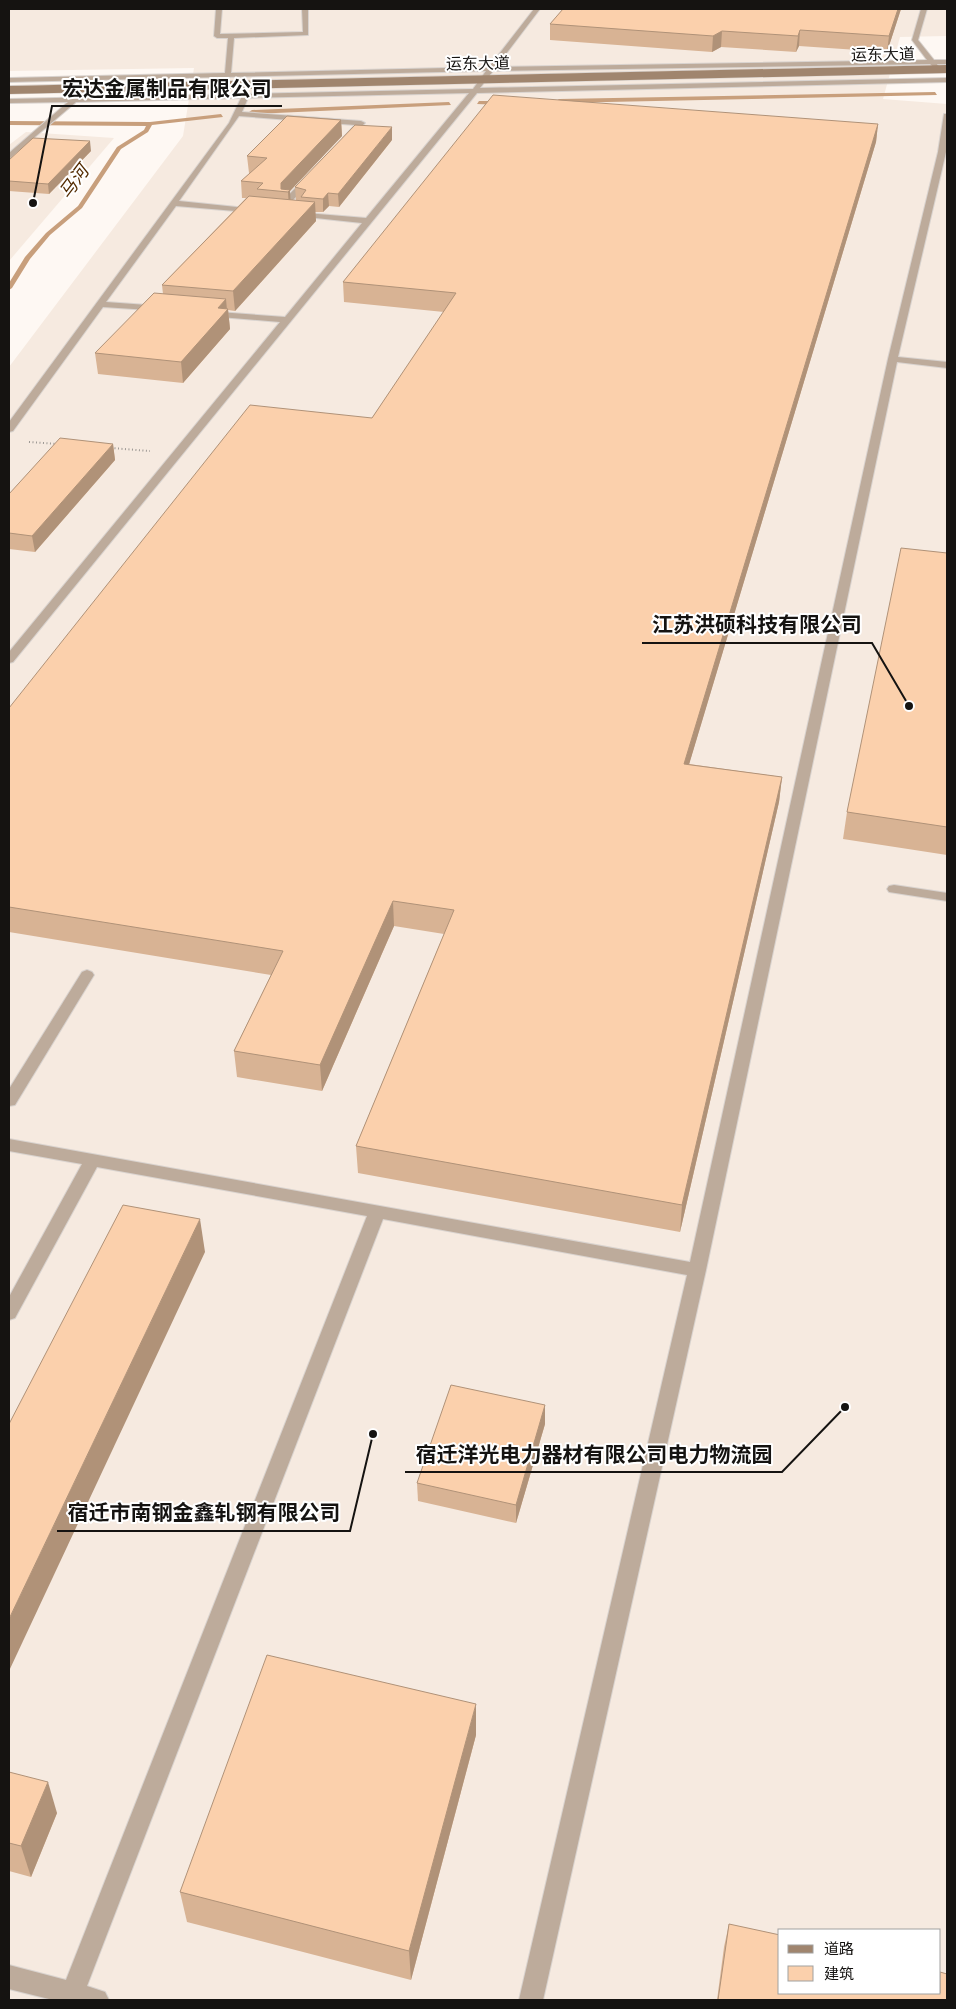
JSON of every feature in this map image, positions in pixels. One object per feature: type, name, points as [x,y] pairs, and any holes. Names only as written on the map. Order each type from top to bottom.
[{"type":"main road","name":"运东大道","points":[[9,95],[943,73]]},
{"type":"main road","name":"运东大道","points":[[9,90],[479,85]]},
{"type":"lane","points":[[219,9],[217,36],[306,34],[305,9]]},
{"type":"lane","points":[[9,659],[479,85],[537,9]]},
{"type":"lane","points":[[924,9],[915,40],[943,73]]},
{"type":"lane","points":[[228,74],[231,36]]},
{"type":"lane","points":[[9,80],[491,69],[943,73]]},
{"type":"lane","points":[[9,101],[245,96],[479,85]]},
{"type":"lane","points":[[9,429],[173,203],[236,114],[245,96]]},
{"type":"lane","points":[[9,157],[75,99]]},
{"type":"lane","points":[[236,114],[361,123],[341,145]]},
{"type":"lane","points":[[530,2000],[697,1270],[894,355],[936,197],[945,152],[947,116]]},
{"type":"lane","points":[[314,174],[286,203],[301,204],[292,214],[368,221]]},
{"type":"lane","points":[[173,203],[262,211]]},
{"type":"lane","points":[[100,304],[168,310]]},
{"type":"lane","points":[[198,312],[287,320]]},
{"type":"lane","points":[[894,355],[947,355]]},
{"type":"lane","points":[[894,355],[947,365]]},
{"type":"lane","points":[[894,889],[947,897]]},
{"type":"lane","points":[[9,1101],[87,975]]},
{"type":"lane","points":[[9,1145],[697,1270]]},
{"type":"lane","points":[[9,1313],[92,1160]]},
{"type":"lane","points":[[72,1994],[377,1212]]},
{"type":"lane","points":[[9,1977],[97,2000]]},
{"type":"path","points":[[29,442],[58,444]]},
{"type":"path","points":[[108,448],[178,453]]},
{"type":"shaded area","points":[[9,9],[947,9],[947,36],[900,37],[883,99],[947,104],[947,2000],[9,2000],[9,367],[183,136],[194,68],[9,71]]},
{"type":"shaded area","points":[[26,132],[114,138],[9,261],[9,145]]},
{"type":"building","points":[[563,9],[898,9],[889,36],[800,30],[798,36],[722,31],[713,36],[550,24]]},
{"type":"building","points":[[493,95],[878,124],[684,764],[782,777],[682,1205],[356,1146],[454,910],[393,901],[320,1065],[234,1051],[283,951],[9,907],[9,708],[250,405],[372,418],[456,293],[343,282]]},
{"type":"building","points":[[287,116],[341,120],[281,183],[281,189],[290,190],[288,192],[257,189],[263,183],[241,181],[267,158],[247,156]]},
{"type":"building","points":[[355,125],[392,127],[338,194],[328,193],[323,199],[301,197],[306,190],[295,187]]},
{"type":"building","points":[[33,138],[90,141],[48,184],[9,181],[9,160]]},
{"type":"building","points":[[249,196],[315,202],[233,291],[162,285]]},
{"type":"building","points":[[154,293],[226,299],[218,308],[228,309],[181,362],[95,353]]},
{"type":"building","points":[[60,438],[113,444],[32,536],[9,533],[9,494]]},
{"type":"building","points":[[901,548],[947,553],[947,827],[847,812]]},
{"type":"building","points":[[123,1205],[200,1219],[9,1619],[9,1424]]},
{"type":"building","points":[[451,1385],[545,1405],[516,1505],[417,1483]]},
{"type":"building","points":[[267,1655],[476,1704],[409,1951],[180,1892]]},
{"type":"building","points":[[9,1772],[48,1782],[21,1846],[9,1843]]},
{"type":"building","points":[[729,1924],[778,1935],[778,1994],[941,1994],[941,1972],[947,1974],[947,2000],[718,2000]]},
{"type":"waterway","points":[[559,101],[935,94]]},
{"type":"waterway","points":[[479,103],[501,103]]},
{"type":"waterway","points":[[252,112],[449,104]]},
{"type":"waterway","points":[[150,124],[221,116]]},
{"type":"waterway","points":[[9,123],[150,124]]},
{"type":"waterway","name":"马河","points":[[9,288],[27,258],[48,234],[80,207],[119,148],[146,131],[150,124]]},
{"type":"place","name":"宏达金属制品有限公司","points":[[33,203]]},
{"type":"place","name":"江苏洪硕科技有限公司","points":[[909,706]]},
{"type":"place","name":"宿迁洋光电力器材有限公司电力物流园","points":[[845,1407]]},
{"type":"place","name":"宿迁市南钢金鑫轧钢有限公司","points":[[373,1434]]}]
